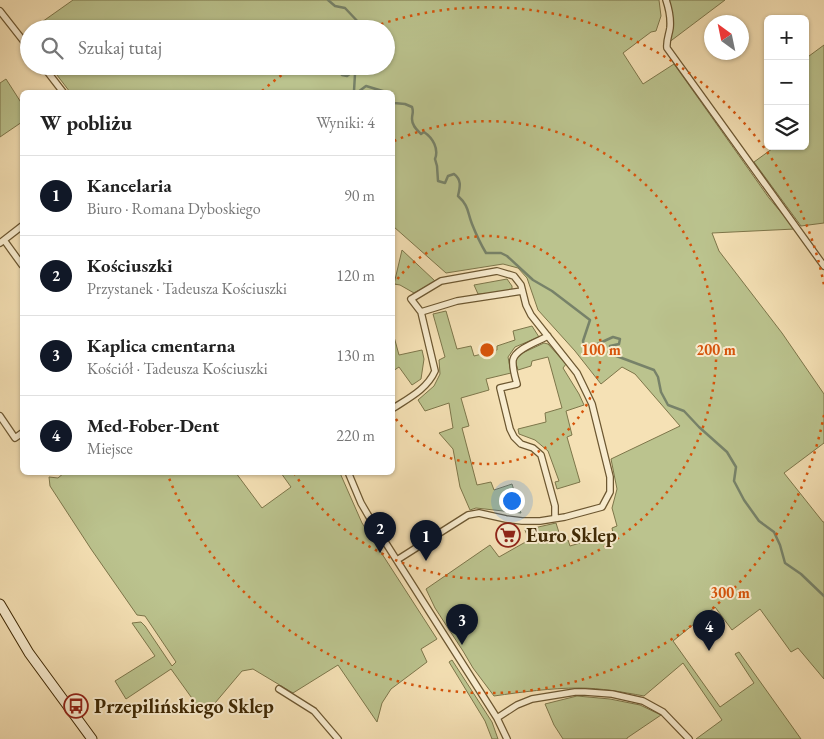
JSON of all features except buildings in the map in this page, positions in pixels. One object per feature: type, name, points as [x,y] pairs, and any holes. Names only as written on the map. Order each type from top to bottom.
[{"type":"street","points":[[666,0],[670,18],[667,48],[824,266]]},
{"type":"street","points":[[0,11],[20,37]]},
{"type":"street","points":[[50,75],[61,90]]},
{"type":"street","points":[[20,228],[2,241],[20,264]]},
{"type":"street","points":[[395,406],[423,388],[432,378],[435,371],[421,312],[411,299],[441,281],[498,272],[514,276],[521,285],[526,305],[531,315],[577,374],[592,404],[610,477],[610,492],[602,507],[565,517],[540,521],[506,519],[479,513],[468,515],[397,560]]},
{"type":"street","points":[[421,312],[456,301],[522,291]]},
{"type":"street","points":[[548,336],[518,351],[514,355],[512,362],[517,384],[500,388],[510,429],[514,437],[521,444],[533,448],[541,454],[555,506],[555,518]]},
{"type":"street","points":[[0,416],[15,438],[20,434]]},
{"type":"street","points":[[349,475],[368,515],[497,718],[507,739]]},
{"type":"street","points":[[0,604],[29,653],[92,739]]},
{"type":"street","points":[[279,689],[314,710],[338,739]]},
{"type":"street","points":[[497,718],[517,705],[532,699],[575,692],[612,694],[643,701],[663,712],[689,739]]},
{"type":"green space","points":[[73,0],[659,0],[661,16],[656,31],[651,32],[623,53],[643,84],[674,64],[769,198],[795,229],[712,233],[719,251],[782,333],[824,394],[824,443],[784,473],[824,522],[824,679],[798,648],[791,652],[760,609],[732,630],[715,607],[673,641],[720,707],[754,683],[735,654],[739,652],[801,739],[696,739],[722,720],[683,663],[644,696],[603,689],[579,688],[547,689],[494,696],[473,668],[435,608],[426,589],[490,545],[499,557],[529,540],[525,530],[556,523],[562,542],[568,540],[570,546],[613,533],[612,528],[617,526],[612,508],[617,489],[611,459],[680,426],[635,374],[622,367],[601,384],[575,351],[538,310],[527,278],[518,268],[503,264],[446,273],[395,228],[395,90],[68,90],[57,75],[395,75],[395,20],[45,20]]},
{"type":"green space","points":[[666,0],[725,0],[704,15],[668,43]]},
{"type":"green space","points":[[824,45],[824,223],[801,226],[754,162],[770,150],[809,150],[809,56]]},
{"type":"green space","points":[[6,79],[20,101],[20,123],[0,137],[0,83]]},
{"type":"green space","points":[[402,250],[435,281],[414,293],[395,284]]},
{"type":"green space","points":[[507,279],[512,286],[512,290],[501,293],[478,294],[474,285]]},
{"type":"green space","points":[[446,311],[457,349],[471,346],[474,356],[497,350],[497,346],[515,340],[513,331],[532,326],[539,337],[515,347],[508,357],[511,373],[486,379],[489,390],[461,398],[469,426],[462,428],[477,485],[491,482],[494,490],[512,484],[521,513],[476,508],[470,510],[460,487],[453,449],[439,433],[453,428],[449,403],[425,411],[418,400],[434,386],[440,374],[439,360],[445,357],[433,314]]},
{"type":"green space","points":[[395,340],[399,355],[422,350],[424,359],[421,379],[412,385],[399,367],[395,370]]},
{"type":"green space","points":[[544,343],[548,344],[566,364],[563,368],[584,405],[566,411],[572,435],[567,437],[580,482],[557,489],[555,482],[559,481],[548,451],[535,440],[519,434],[518,429],[546,422],[545,413],[562,408],[548,357],[532,361],[531,366],[518,370],[515,360],[518,355]]},
{"type":"green space","points":[[62,475],[237,475],[262,508],[291,487],[282,475],[341,475],[362,523],[437,639],[421,649],[427,662],[391,689],[382,703],[377,722],[338,665],[293,693],[253,669],[242,671],[208,709],[199,708],[171,669],[126,699],[115,681],[155,656],[132,623],[141,622],[172,666],[176,662],[145,616],[137,615],[50,486],[49,477],[58,478]]},
{"type":"green space","points":[[452,660],[492,722],[498,739],[492,739],[485,721],[449,662]]},
{"type":"green space","points":[[577,696],[610,699],[640,705],[661,715],[627,739],[563,739],[554,725],[545,704]]},
{"type":"waterway","points":[[328,0],[335,6],[345,8],[356,20]]},
{"type":"waterway","points":[[342,75],[348,75]]},
{"type":"waterway","points":[[354,90],[355,75]]},
{"type":"waterway","points":[[361,90],[366,86],[379,90]]},
{"type":"waterway","points":[[395,103],[412,107],[414,126],[421,134],[424,132],[430,137],[436,148],[435,159],[438,181],[445,183],[448,176],[454,174],[458,179],[460,187],[458,196],[466,206],[472,224],[486,253],[501,253],[507,256],[533,280],[552,291],[590,320],[583,341],[584,346],[591,347],[613,337],[620,339],[619,344],[610,346],[611,354],[654,370],[658,377],[661,392],[668,405],[684,411],[727,452],[736,467],[734,481],[744,500],[759,521],[774,532],[785,563],[801,574],[824,596]]},
{"type":"place","name":"Euro Sklep","points":[[508,535]]},
{"type":"place","name":"Kościuszki","points":[[380,553]]},
{"type":"place","name":"Kancelaria","points":[[426,561]]},
{"type":"place","name":"Kaplica cmentarna","points":[[462,645]]},
{"type":"place","name":"Med-Fober-Dent","points":[[709,651]]},
{"type":"place","name":"Przepilińskiego Sklep","points":[[76,706]]}]
